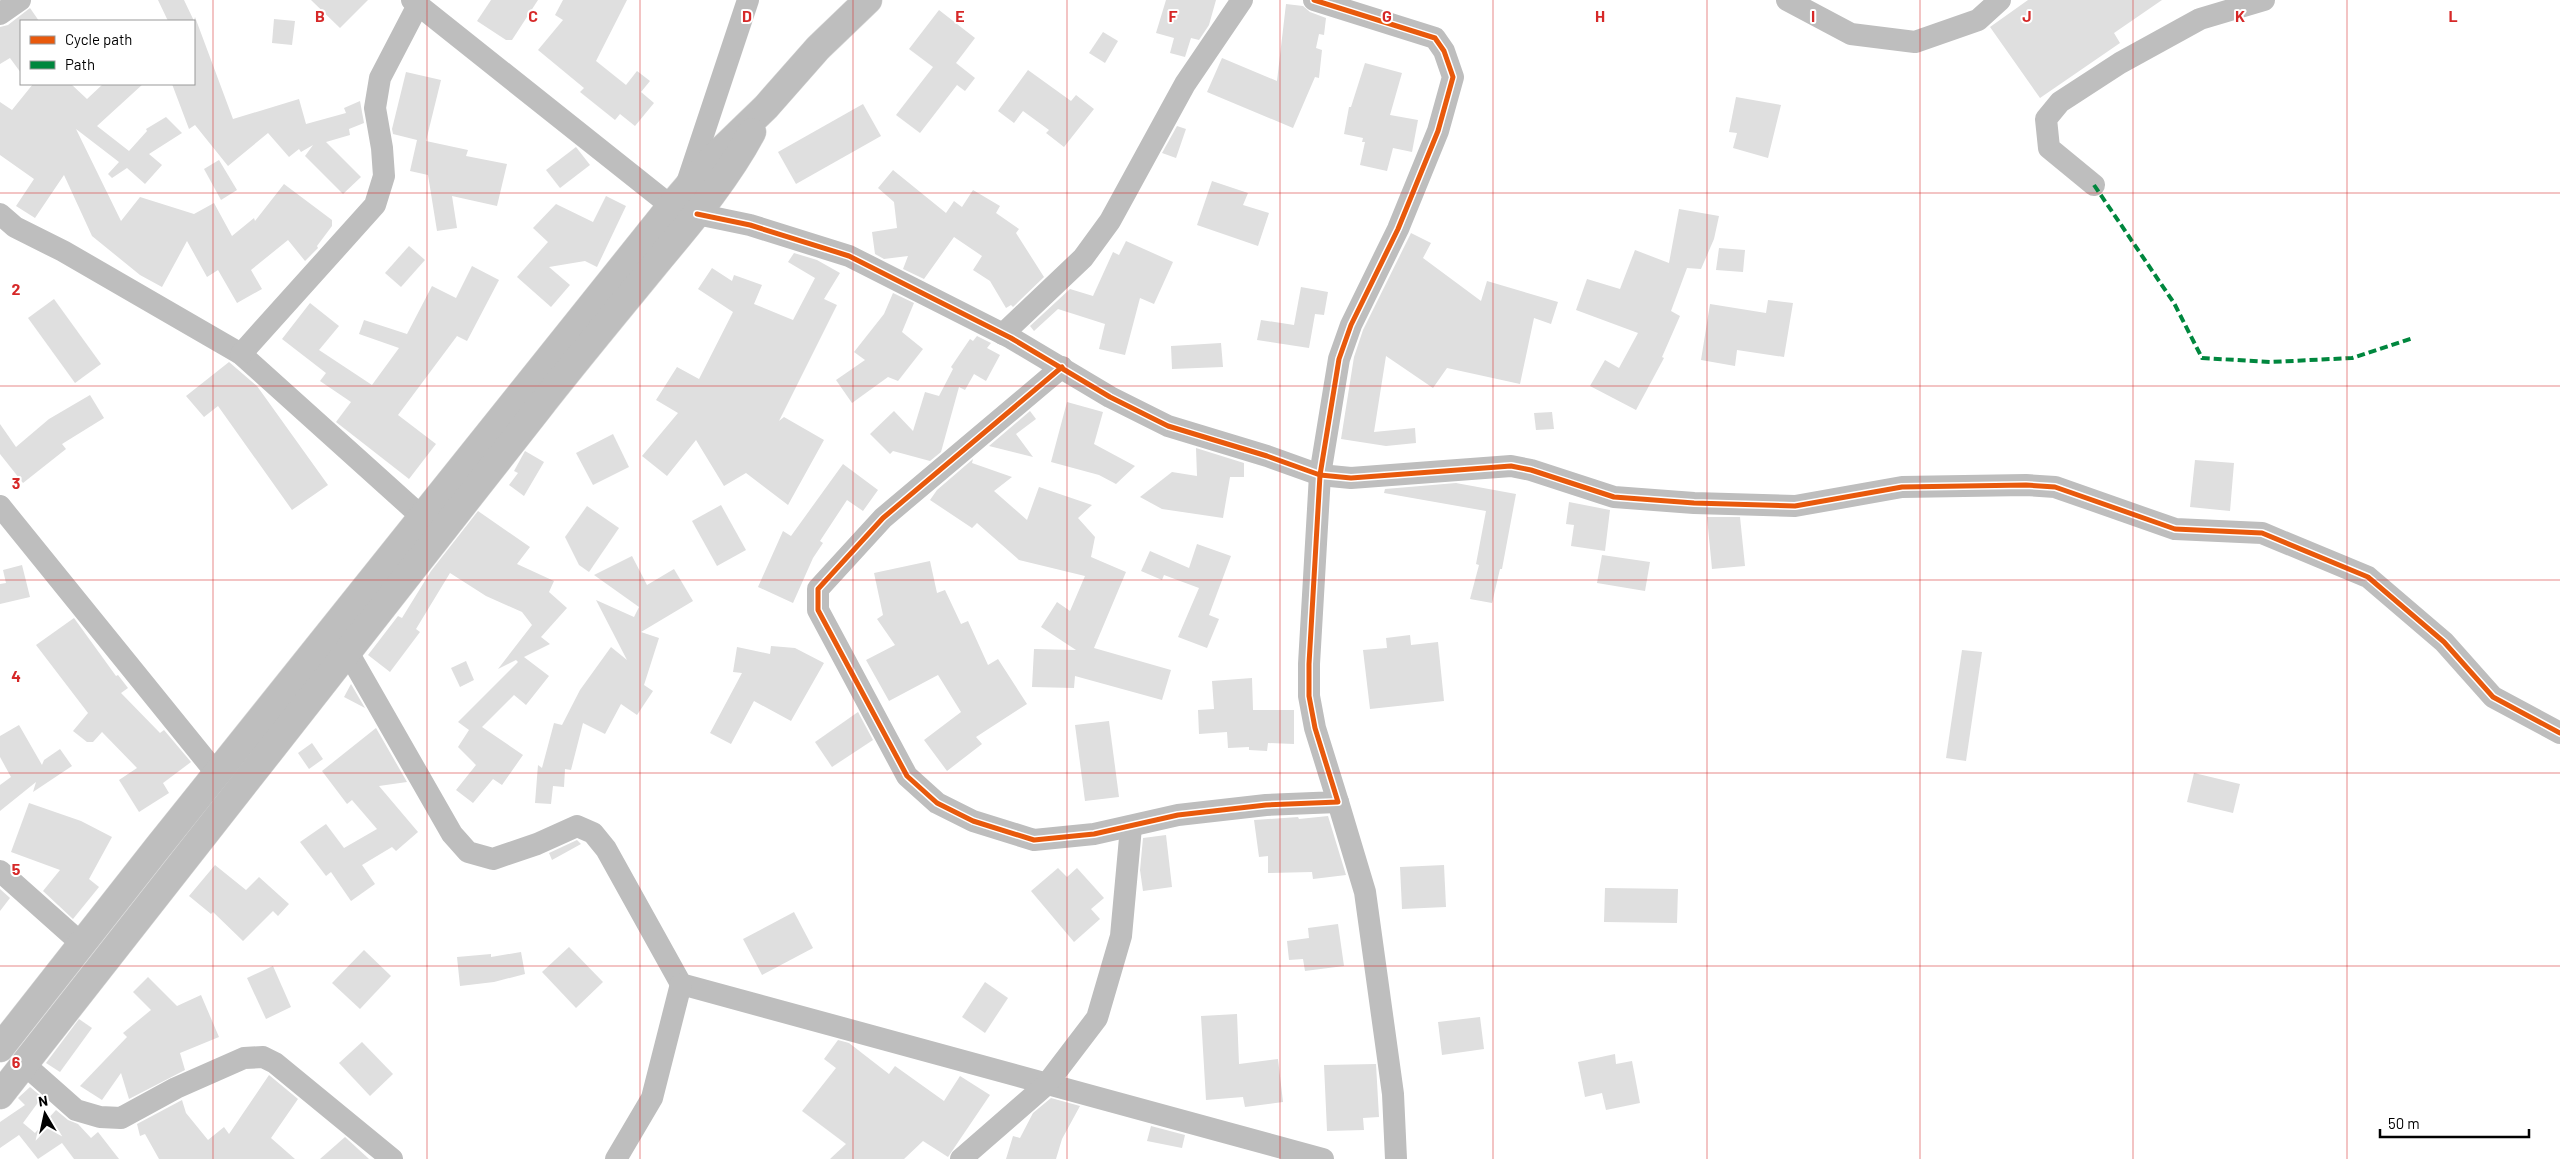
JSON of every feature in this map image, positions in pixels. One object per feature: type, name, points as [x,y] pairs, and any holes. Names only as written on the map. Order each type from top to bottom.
[{"type":"main road","points":[[0,1095],[167,880],[349,654],[569,369],[684,204],[707,164],[766,107],[818,48],[868,0]]},
{"type":"main road","points":[[0,1048],[422,517],[684,204]]},
{"type":"street","points":[[0,14],[20,0]]},
{"type":"street","points":[[684,204],[748,0]]},
{"type":"street","points":[[1003,334],[1083,258],[1110,221],[1185,84],[1242,0]]},
{"type":"street","points":[[1314,0],[1435,38],[1444,51],[1452,77],[1438,130],[1398,229],[1351,325],[1339,359],[1320,474],[1309,664],[1310,696],[1315,728],[1365,892],[1393,1094],[1396,1159]]},
{"type":"street","points":[[1787,0],[1852,34],[1915,42],[1978,20],[2000,0]]},
{"type":"street","points":[[2094,185],[2050,148],[2046,120],[2060,102],[2120,63],[2200,19],[2264,0]]},
{"type":"street","points":[[241,354],[375,205],[384,176],[382,148],[375,108],[380,78],[415,2],[684,204],[849,256],[1003,334],[1110,397],[1168,426],[1320,474],[1351,478],[1511,466],[1531,470],[1614,497],[1794,506],[1902,487],[2026,485],[2055,487],[2175,528],[2262,533],[2368,577],[2444,642],[2493,697],[2560,733]]},
{"type":"street","points":[[0,214],[15,227],[63,251],[241,354],[422,517]]},
{"type":"street","points":[[1062,367],[883,518],[818,589],[818,610],[907,776],[937,803],[973,821],[1034,840],[1094,834],[1131,827],[1178,814],[1266,805],[1338,802]]},
{"type":"street","points":[[0,506],[217,774]]},
{"type":"street","points":[[349,654],[452,834],[468,852],[493,860],[577,826],[593,833],[606,848],[681,984],[652,1098],[616,1159]]},
{"type":"street","points":[[961,1159],[1046,1085],[1097,1018],[1121,936],[1131,827]]},
{"type":"street","points":[[0,871],[82,944]]},
{"type":"street","points":[[681,984],[1322,1159]]},
{"type":"street","points":[[24,1064],[76,1110],[100,1117],[121,1118],[176,1088],[244,1058],[263,1057],[275,1063],[392,1159]]},
{"type":"building","points":[[158,0],[184,0],[194,20],[168,20]]},
{"type":"building","points":[[311,0],[368,0],[340,28]]},
{"type":"building","points":[[491,0],[538,0],[512,40],[506,40],[477,21]]},
{"type":"building","points":[[563,0],[627,0],[596,61],[626,85],[637,71],[650,81],[641,92],[654,103],[635,126],[620,114],[615,120],[580,92],[584,88],[538,50],[563,20],[555,15]]},
{"type":"building","points":[[1166,0],[1216,0],[1209,25],[1199,40],[1191,38],[1185,57],[1170,53],[1174,38],[1156,33]]},
{"type":"building","points":[[2028,0],[2162,0],[2114,33],[2120,43],[2040,98],[1990,27]]},
{"type":"building","points":[[1286,4],[1303,6],[1310,12],[1326,18],[1324,35],[1319,34],[1316,48],[1322,50],[1319,78],[1315,77],[1293,128],[1207,92],[1222,58],[1277,81]]},
{"type":"building","points":[[30,8],[38,20],[20,20],[20,72],[10,58],[0,64],[0,27],[8,25]]},
{"type":"building","points":[[939,10],[975,38],[956,63],[975,78],[965,91],[957,85],[920,133],[896,115],[933,67],[909,49]]},
{"type":"building","points":[[195,17],[233,119],[299,99],[306,124],[346,113],[344,108],[360,101],[364,123],[349,129],[350,135],[326,142],[361,177],[343,194],[305,156],[313,145],[301,152],[299,149],[289,157],[268,133],[228,166],[195,125],[189,129],[172,85],[195,85]]},
{"type":"building","points":[[274,19],[295,21],[292,45],[272,43]]},
{"type":"building","points":[[1103,32],[1118,41],[1105,63],[1089,53]]},
{"type":"building","points":[[1365,63],[1402,73],[1390,115],[1418,120],[1412,152],[1393,148],[1387,171],[1360,165],[1365,142],[1362,142],[1363,138],[1344,134],[1349,107],[1351,107]]},
{"type":"building","points":[[1028,70],[1071,101],[1076,95],[1094,109],[1064,147],[1046,133],[1049,130],[1023,111],[1014,123],[998,111]]},
{"type":"building","points":[[406,72],[441,80],[426,141],[468,150],[466,156],[507,164],[497,206],[452,196],[457,228],[437,231],[428,175],[410,171],[417,140],[393,134],[392,129]]},
{"type":"building","points":[[32,85],[72,85],[87,99],[102,85],[142,85],[97,126],[129,151],[147,131],[146,129],[166,117],[182,133],[149,154],[162,165],[145,184],[127,168],[112,178],[108,174],[119,162],[76,129],[121,221],[140,197],[194,214],[214,203],[232,236],[254,218],[255,221],[284,184],[332,220],[332,226],[317,246],[318,248],[305,261],[288,240],[251,270],[262,289],[237,303],[218,270],[207,277],[187,241],[162,287],[140,275],[92,236],[64,175],[35,218],[16,206],[34,179],[0,155],[0,102],[12,110]]},
{"type":"building","points":[[1736,97],[1781,105],[1768,158],[1733,148],[1737,133],[1729,132]]},
{"type":"building","points":[[863,104],[881,136],[796,184],[778,152]]},
{"type":"building","points":[[1177,126],[1186,129],[1176,158],[1162,153]]},
{"type":"building","points":[[576,147],[590,165],[560,188],[546,170]]},
{"type":"building","points":[[219,160],[237,190],[221,200],[204,169]]},
{"type":"building","points":[[893,170],[946,213],[954,201],[962,207],[973,190],[1000,206],[996,213],[1019,229],[1016,233],[1044,277],[1013,307],[1011,305],[1006,308],[990,281],[973,270],[982,256],[954,237],[924,279],[903,269],[908,256],[884,259],[875,254],[872,232],[897,228],[894,202],[878,188]]},
{"type":"building","points":[[1212,181],[1248,193],[1243,205],[1269,213],[1258,246],[1197,225]]},
{"type":"building","points":[[606,196],[626,206],[597,267],[585,261],[549,267],[570,285],[551,307],[517,277],[548,242],[533,228],[556,204],[593,222]]},
{"type":"building","points":[[1679,209],[1719,216],[1714,239],[1701,269],[1687,268],[1671,311],[1680,316],[1662,357],[1664,358],[1636,410],[1590,386],[1605,360],[1619,368],[1638,333],[1576,310],[1587,279],[1620,289],[1635,250],[1669,263]]},
{"type":"building","points":[[1411,233],[1431,243],[1423,258],[1481,301],[1487,281],[1558,302],[1551,324],[1534,318],[1520,384],[1447,368],[1433,388],[1386,356],[1374,432],[1415,428],[1416,443],[1386,446],[1341,439],[1354,357],[1363,330]]},
{"type":"building","points":[[1126,241],[1173,262],[1154,304],[1140,298],[1125,355],[1099,349],[1105,324],[1058,309],[1034,331],[1030,326],[1070,289],[1093,296],[1113,252],[1119,255]]},
{"type":"building","points":[[409,246],[425,260],[401,287],[385,273]]},
{"type":"building","points":[[1719,248],[1745,250],[1743,272],[1716,270]]},
{"type":"building","points":[[794,253],[817,260],[840,273],[824,299],[837,305],[779,421],[784,417],[824,440],[788,505],[746,473],[724,486],[696,440],[667,476],[642,456],[678,413],[656,400],[677,367],[699,379],[733,312],[698,289],[712,268],[732,281],[734,275],[762,285],[754,304],[793,320],[815,278],[788,262]]},
{"type":"building","points":[[472,266],[499,280],[467,341],[457,336],[398,415],[436,444],[409,479],[336,422],[351,402],[320,381],[326,373],[282,339],[310,303],[339,326],[319,350],[372,385],[399,348],[359,334],[364,320],[407,334],[432,286],[456,298]]},
{"type":"building","points":[[1301,287],[1328,292],[1324,315],[1315,314],[1309,348],[1257,340],[1261,320],[1294,325]]},
{"type":"building","points":[[893,293],[914,303],[902,332],[923,349],[898,381],[888,377],[852,403],[836,380],[865,360],[854,352],[884,314]]},
{"type":"building","points":[[54,299],[101,364],[75,383],[28,318]]},
{"type":"building","points":[[1768,300],[1793,303],[1784,357],[1737,350],[1735,366],[1701,360],[1710,304],[1766,313]]},
{"type":"building","points":[[977,336],[991,343],[987,348],[1000,355],[986,381],[974,374],[965,390],[959,387],[941,452],[930,461],[893,451],[890,454],[870,434],[894,411],[913,431],[925,392],[939,396],[953,369],[951,367],[970,339],[973,341]]},
{"type":"building","points":[[1221,343],[1223,367],[1172,369],[1171,346]]},
{"type":"building","points":[[229,362],[257,386],[328,485],[292,510],[218,406],[204,417],[186,396]]},
{"type":"building","points":[[90,395],[104,418],[62,444],[66,449],[23,483],[0,454],[0,424],[16,447],[49,419]]},
{"type":"building","points":[[1067,402],[1103,412],[1094,444],[1135,466],[1116,484],[1099,475],[1051,462]]},
{"type":"building","points":[[1030,411],[1036,419],[1016,434],[1033,457],[989,446]]},
{"type":"building","points":[[1552,412],[1554,429],[1536,430],[1534,413]]},
{"type":"building","points":[[613,434],[629,467],[593,485],[576,453]]},
{"type":"building","points":[[1196,448],[1244,463],[1244,477],[1230,477],[1223,518],[1162,509],[1140,497],[1172,472],[1197,476]]},
{"type":"building","points":[[525,451],[544,462],[524,496],[509,485],[518,473],[514,471]]},
{"type":"building","points":[[973,459],[972,463],[1012,477],[994,491],[1027,520],[1039,487],[1092,505],[1078,518],[1095,537],[1091,557],[1126,572],[1094,648],[1171,670],[1162,700],[1075,676],[1074,688],[1032,687],[1034,649],[1076,650],[1041,627],[1057,602],[1070,611],[1085,576],[1019,560],[977,523],[972,528],[930,500],[937,490]]},
{"type":"building","points":[[2195,460],[2234,463],[2230,511],[2190,507]]},
{"type":"building","points":[[843,464],[878,490],[863,511],[847,500],[820,541],[823,543],[813,558],[793,603],[758,587],[783,531],[791,536]]},
{"type":"building","points":[[1456,483],[1516,494],[1502,569],[1500,569],[1492,603],[1470,599],[1479,565],[1476,564],[1486,511],[1384,493],[1385,489]]},
{"type":"building","points":[[1569,502],[1610,510],[1605,551],[1571,546],[1574,525],[1566,524]]},
{"type":"building","points":[[721,505],[746,550],[717,566],[692,521]]},
{"type":"building","points":[[587,506],[619,528],[589,572],[579,565],[565,537]]},
{"type":"building","points":[[478,511],[530,547],[517,564],[554,581],[549,592],[567,608],[541,637],[550,644],[524,657],[549,676],[526,705],[514,695],[482,727],[523,755],[502,785],[493,779],[473,803],[456,790],[476,765],[458,747],[469,730],[458,722],[518,662],[516,660],[498,669],[532,625],[522,612],[486,596],[450,573],[416,629],[420,632],[390,672],[368,655],[398,616],[402,618],[431,571]]},
{"type":"building","points":[[1707,517],[1740,517],[1745,566],[1712,569]]},
{"type":"building","points":[[1197,544],[1231,556],[1209,615],[1219,619],[1207,648],[1178,637],[1199,588],[1164,575],[1162,580],[1141,571],[1150,551],[1189,568]]},
{"type":"building","points":[[1602,555],[1650,562],[1645,591],[1597,583]]},
{"type":"building","points":[[632,556],[647,585],[674,569],[693,601],[641,632],[659,638],[644,685],[653,691],[637,715],[621,704],[605,734],[583,723],[571,770],[565,769],[564,787],[553,786],[551,804],[535,803],[538,765],[542,768],[554,723],[562,725],[580,690],[611,647],[627,660],[596,600],[634,617],[639,607],[594,575]]},
{"type":"building","points":[[930,561],[937,593],[945,590],[961,624],[968,621],[988,665],[998,659],[1027,704],[976,737],[982,744],[947,771],[924,740],[961,712],[938,675],[889,701],[866,660],[895,645],[877,619],[883,615],[874,573]]},
{"type":"building","points":[[22,565],[30,597],[0,604],[0,584],[6,583],[3,570]]},
{"type":"building","points":[[74,618],[116,676],[118,675],[128,688],[121,693],[160,733],[164,730],[191,762],[163,783],[169,793],[139,812],[119,780],[137,768],[102,732],[93,742],[87,742],[73,731],[88,713],[36,645]]},
{"type":"building","points":[[1410,635],[1411,645],[1438,642],[1444,701],[1370,709],[1363,650],[1387,648],[1386,638]]},
{"type":"building","points":[[771,646],[795,648],[824,663],[791,721],[754,701],[731,744],[710,733],[742,673],[733,672],[737,647],[770,654]]},
{"type":"building","points":[[1962,650],[1982,652],[1966,761],[1946,758]]},
{"type":"building","points":[[466,661],[474,680],[460,687],[451,668]]},
{"type":"building","points":[[1252,678],[1253,710],[1294,710],[1294,744],[1268,743],[1267,751],[1249,750],[1249,747],[1228,748],[1227,732],[1199,734],[1198,710],[1214,709],[1212,681]]},
{"type":"building","points":[[351,684],[365,708],[344,697]]},
{"type":"building","points":[[858,712],[873,740],[832,767],[815,742]]},
{"type":"building","points":[[1109,721],[1119,797],[1085,801],[1075,725]]},
{"type":"building","points":[[19,725],[42,765],[44,760],[60,749],[72,766],[33,792],[36,782],[0,811],[0,785],[11,777],[0,757],[0,736]]},
{"type":"building","points":[[376,728],[407,782],[379,786],[418,832],[396,851],[392,847],[362,865],[375,884],[351,901],[331,872],[326,876],[300,842],[326,824],[344,848],[377,829],[352,800],[347,804],[322,771]]},
{"type":"building","points":[[312,743],[323,759],[309,769],[298,753]]},
{"type":"building","points":[[2194,773],[2240,784],[2233,813],[2187,802]]},
{"type":"building","points":[[29,803],[81,821],[112,837],[89,879],[99,887],[73,919],[43,891],[60,870],[11,852]]},
{"type":"building","points":[[1328,816],[1346,875],[1313,879],[1312,872],[1268,873],[1268,856],[1259,857],[1254,820]]},
{"type":"building","points":[[1166,835],[1172,887],[1143,891],[1140,870],[1143,838]]},
{"type":"building","points":[[577,840],[581,844],[552,860],[549,853]]},
{"type":"building","points":[[215,865],[246,890],[259,877],[289,904],[278,916],[273,911],[243,941],[213,912],[211,914],[189,896]]},
{"type":"building","points":[[1444,865],[1446,907],[1402,909],[1400,867]]},
{"type":"building","points":[[1058,868],[1067,877],[1077,868],[1104,898],[1091,909],[1100,919],[1074,942],[1031,891]]},
{"type":"building","points":[[1605,888],[1678,889],[1677,923],[1604,922]]},
{"type":"building","points":[[0,889],[10,898],[0,911]]},
{"type":"building","points":[[794,912],[813,948],[762,975],[743,939]]},
{"type":"building","points":[[1338,924],[1344,966],[1305,971],[1303,959],[1289,960],[1287,941],[1309,938],[1308,928]]},
{"type":"building","points":[[569,947],[603,982],[576,1008],[542,972]]},
{"type":"building","points":[[364,950],[391,976],[360,1009],[332,983]]},
{"type":"building","points":[[521,952],[525,974],[494,982],[460,986],[457,957],[491,954],[491,957]]},
{"type":"building","points":[[273,966],[291,1007],[266,1019],[247,978]]},
{"type":"building","points":[[148,977],[177,1006],[201,995],[219,1037],[180,1053],[185,1070],[129,1099],[121,1073],[102,1100],[80,1086],[127,1037],[123,1033],[151,1010],[133,992]]},
{"type":"building","points":[[985,982],[1008,998],[985,1033],[962,1017]]},
{"type":"building","points":[[1237,1014],[1239,1064],[1278,1059],[1283,1102],[1245,1107],[1243,1097],[1206,1100],[1201,1016]]},
{"type":"building","points":[[1480,1017],[1484,1049],[1442,1055],[1438,1022]]},
{"type":"building","points":[[79,1019],[92,1028],[60,1072],[46,1063]]},
{"type":"building","points":[[838,1040],[849,1043],[889,1074],[895,1066],[944,1101],[960,1076],[990,1095],[948,1157],[923,1141],[904,1159],[830,1159],[846,1144],[802,1111],[836,1068],[824,1059]]},
{"type":"building","points":[[362,1042],[393,1074],[370,1096],[339,1063]]},
{"type":"building","points":[[1615,1054],[1616,1064],[1632,1061],[1640,1103],[1606,1110],[1602,1093],[1585,1097],[1578,1062]]},
{"type":"building","points":[[1376,1064],[1379,1117],[1363,1118],[1364,1130],[1327,1131],[1324,1065]]},
{"type":"building","points":[[269,1075],[298,1099],[271,1138],[295,1159],[159,1159],[145,1134],[140,1136],[137,1124],[182,1100],[186,1113],[208,1140],[224,1127],[229,1134]]},
{"type":"building","points":[[30,1087],[42,1097],[23,1123],[35,1133],[56,1110],[68,1120],[78,1124],[91,1138],[98,1132],[119,1159],[74,1159],[62,1143],[38,1159],[19,1135],[0,1148],[0,1122],[25,1105],[18,1098]]},
{"type":"building","points":[[1051,1098],[1080,1106],[1062,1139],[1056,1159],[1006,1159],[1013,1136],[1020,1138],[1033,1113]]},
{"type":"building","points":[[1151,1126],[1185,1135],[1182,1148],[1147,1141]]},
{"type":"building","points":[[345,1137],[369,1159],[320,1159]]},
{"type":"marked path","points":[[2094,185],[2174,303],[2202,358],[2271,362],[2352,358],[2413,338]]},
{"type":"cycle path","points":[[1062,367],[883,518],[818,589],[818,610],[907,776],[937,803],[973,821],[1034,840],[1094,834],[1178,815],[1266,805],[1338,802],[1315,728],[1309,696],[1309,664],[1320,475],[1339,359],[1351,325],[1398,229],[1438,131],[1453,77],[1444,51],[1435,38],[1314,0]]},
{"type":"cycle path","points":[[697,214],[750,225],[849,256],[1011,338],[1110,397],[1168,426],[1267,456],[1320,475],[1351,478],[1511,466],[1531,470],[1614,497],[1694,503],[1795,506],[1902,487],[2026,485],[2055,487],[2175,529],[2262,533],[2368,577],[2444,642],[2493,697],[2560,733]]}]
